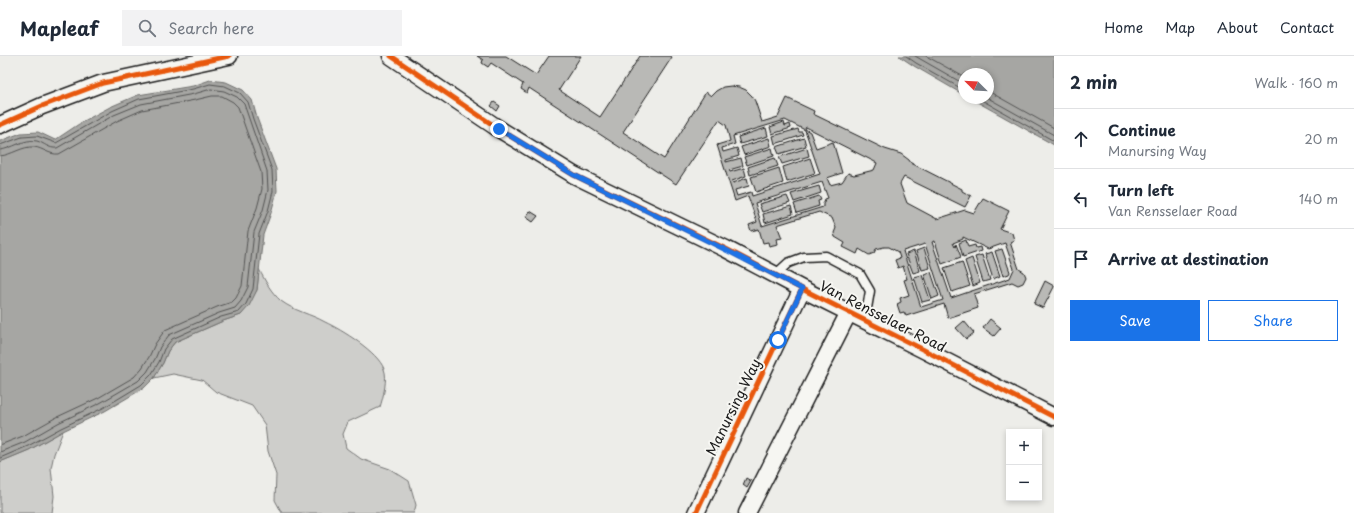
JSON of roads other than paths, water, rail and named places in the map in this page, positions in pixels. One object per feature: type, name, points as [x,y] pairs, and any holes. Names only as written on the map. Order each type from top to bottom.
[{"type":"street","points":[[0,125],[42,106],[103,83],[229,56]]},
{"type":"street","name":"Van Rensselaer Road","points":[[391,56],[493,125],[574,175],[865,320],[1054,417]]},
{"type":"street","name":"Manursing Way","points":[[696,513],[802,289]]},
{"type":"street","points":[[747,513],[849,312]]},
{"type":"lane","points":[[775,275],[788,263],[804,257],[826,256],[860,274],[870,291],[865,320]]},
{"type":"water","points":[[899,56],[1054,56],[1054,145],[981,104],[994,104],[994,68],[958,68],[958,92]]},
{"type":"water","points":[[210,80],[226,82],[243,90],[252,100],[276,169],[277,191],[263,235],[257,290],[249,306],[241,315],[223,321],[175,342],[168,351],[154,378],[144,388],[105,411],[63,431],[29,450],[0,462],[0,141],[21,133],[38,132],[55,140],[82,122],[110,107],[138,95],[193,86]]}]
